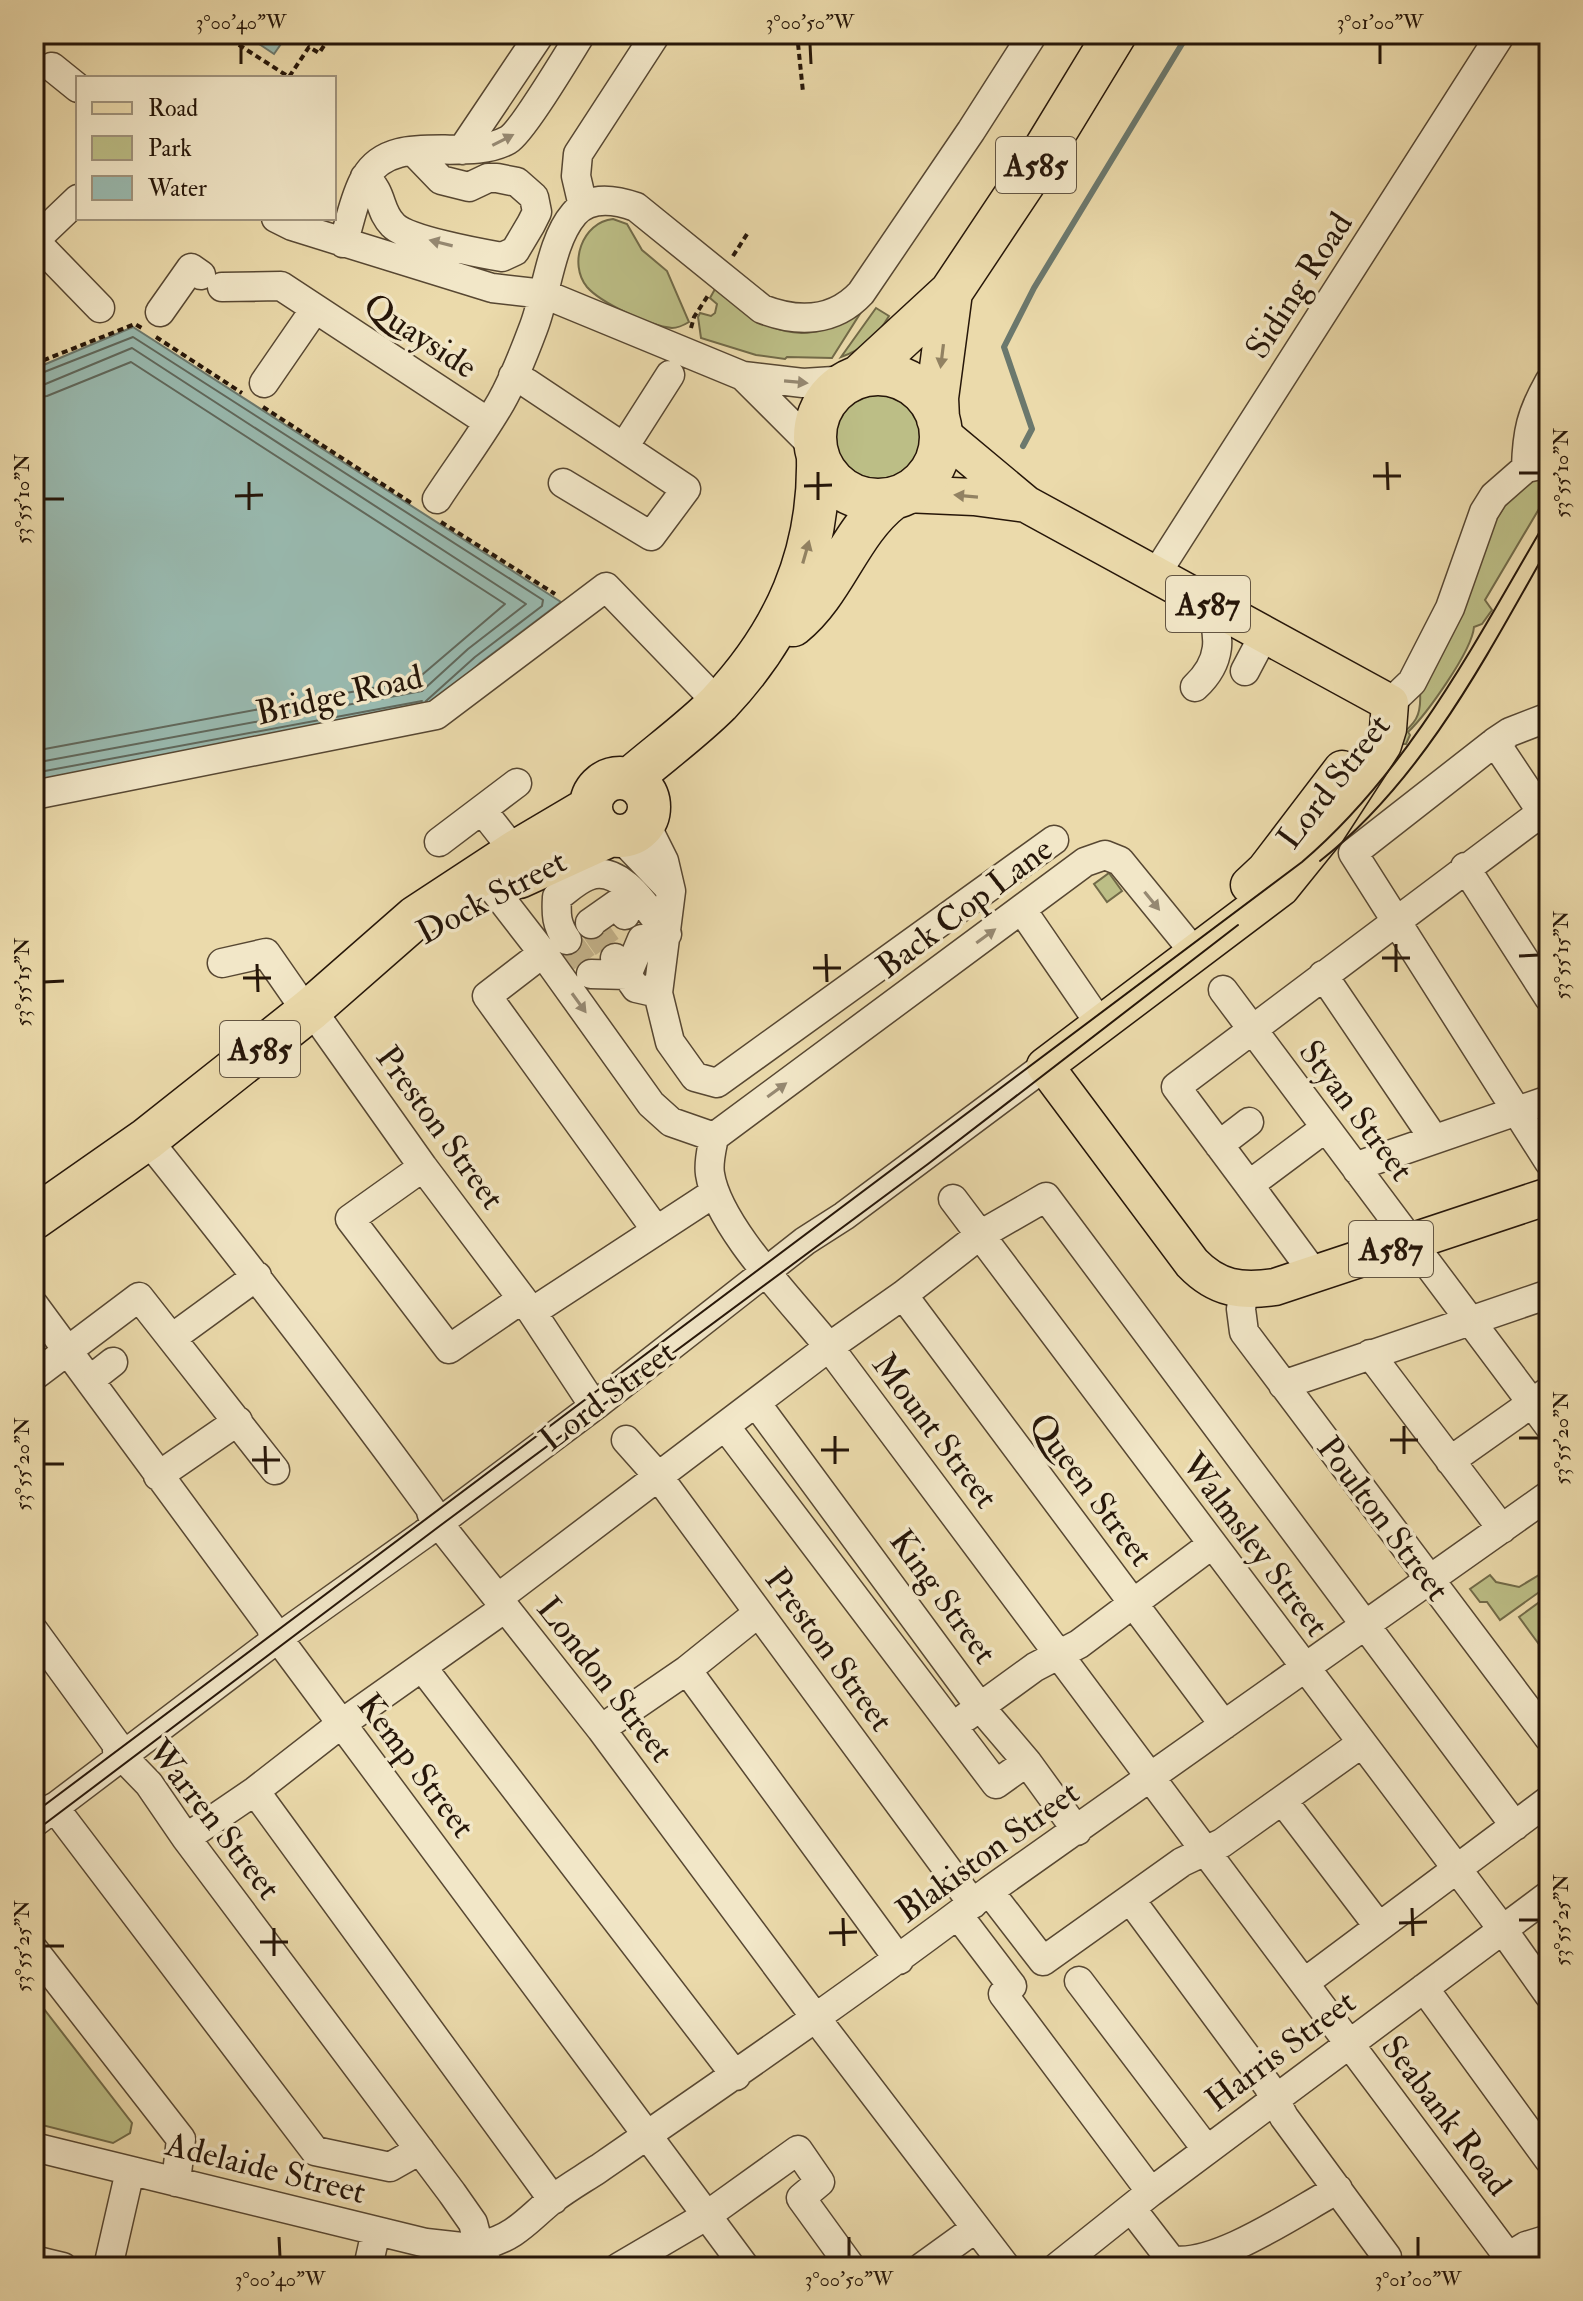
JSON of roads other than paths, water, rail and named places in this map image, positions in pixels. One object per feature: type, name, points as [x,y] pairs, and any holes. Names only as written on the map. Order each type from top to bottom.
[{"type":"highway","name":"A585","points":[[816,453],[814,432],[828,398],[855,378],[951,292],[1031,172],[1115,34]]},
{"type":"highway","name":"A585","points":[[899,496],[920,484],[932,470],[939,453],[937,398],[951,292]]},
{"type":"highway","points":[[855,378],[881,374],[901,378],[926,397],[940,426]]},
{"type":"highway","points":[[816,453],[829,478],[842,489],[860,498],[878,500],[899,496]]},
{"type":"highway","name":"Dock Street","points":[[34,1218],[147,1139],[371,958],[528,878],[624,814],[764,648],[789,606],[813,529],[818,486],[816,453]]},
{"type":"highway","name":"Dock Street","points":[[764,648],[801,619],[863,528],[899,496]]},
{"type":"main road","name":"A587","points":[[940,426],[1026,504],[1390,703]]},
{"type":"main road","name":"A587","points":[[899,496],[946,494],[1026,504]]},
{"type":"main road","name":"Lord Street","points":[[1045,1066],[1186,953],[1281,888],[1314,850],[1383,745],[1390,703]]},
{"type":"main road","points":[[1045,1066],[1192,1263],[1206,1278],[1238,1288]]},
{"type":"main road","name":"A587","points":[[1238,1288],[1275,1287],[1549,1196]]},
{"type":"street","points":[[462,150],[540,34]]},
{"type":"street","points":[[343,243],[365,177],[386,157],[414,152],[487,148],[514,136],[581,34]]},
{"type":"street","points":[[583,206],[576,176],[578,154],[656,34]]},
{"type":"street","points":[[430,508],[488,422],[513,376],[544,294],[562,234],[583,206],[617,200],[636,207],[762,309],[782,317],[801,319],[837,312],[850,305],[861,293],[1033,34]]},
{"type":"street","name":"Siding Road","points":[[1156,574],[1501,34]]},
{"type":"street","points":[[52,67],[76,86]]},
{"type":"street","points":[[365,177],[381,197],[387,218],[402,232],[502,257],[515,251],[537,212],[534,197],[517,182],[488,178],[469,187],[435,176],[414,152]]},
{"type":"street","points":[[76,201],[34,241],[100,308]]},
{"type":"street","points":[[280,220],[343,243],[492,288],[544,294],[743,376],[803,383],[855,378]]},
{"type":"street","name":"Quayside","points":[[160,312],[191,268],[212,281],[281,286],[488,422]]},
{"type":"street","name":"Quayside","points":[[258,396],[315,309]]},
{"type":"street","points":[[624,447],[670,375]]},
{"type":"street","points":[[513,376],[686,489],[651,536],[563,483]]},
{"type":"street","points":[[743,376],[816,453]]},
{"type":"street","points":[[1390,703],[1412,682],[1450,608],[1484,512],[1494,496],[1538,466],[1527,435],[1549,382]]},
{"type":"street","name":"Bridge Road","points":[[34,795],[436,715],[606,587],[707,713]]},
{"type":"street","points":[[1195,687],[1213,667],[1217,649],[1218,638],[1208,603]]},
{"type":"street","points":[[1245,671],[1264,635]]},
{"type":"street","points":[[1549,717],[1510,732],[1495,742],[1353,853],[1549,1162]]},
{"type":"street","points":[[1311,1275],[1305,1261],[1176,1087],[1539,808],[1495,742]]},
{"type":"street","points":[[439,842],[517,783]]},
{"type":"street","points":[[482,810],[528,878],[589,928],[651,1104],[671,1122],[714,1137]]},
{"type":"street","points":[[624,814],[664,861],[671,891],[624,958]]},
{"type":"street","points":[[624,958],[658,993],[670,1042],[695,1077],[717,1083],[1054,840]]},
{"type":"street","name":"Back Cop Lane","points":[[714,1137],[1085,862],[1105,855],[1120,861],[1186,953]]},
{"type":"street","points":[[1465,867],[1549,998]]},
{"type":"street","points":[[528,878],[590,874],[610,875],[624,881],[624,958],[636,988],[658,993]]},
{"type":"street","points":[[528,878],[589,928]]},
{"type":"street","points":[[1022,910],[1096,1018],[1102,1022]]},
{"type":"street","points":[[589,928],[487,996],[656,1230]]},
{"type":"street","name":"Preston Street","points":[[222,963],[266,953],[527,1305],[588,1397],[597,1404]]},
{"type":"street","points":[[1323,975],[1434,1139]]},
{"type":"street","name":"Styan Street","points":[[1223,990],[1470,1321],[1540,1397],[1549,1426]]},
{"type":"street","name":"Lord Street","points":[[42,1811],[123,1756],[278,1638],[439,1522],[597,1404],[805,1241],[844,1216],[1045,1066]]},
{"type":"street","points":[[1357,1170],[1366,1163],[1549,1100]]},
{"type":"street","points":[[1219,1145],[1249,1122]]},
{"type":"street","points":[[1249,1185],[1324,1129]]},
{"type":"street","name":"Mount Street","points":[[714,1137],[709,1170],[714,1193],[760,1267],[829,1347],[1350,2045]]},
{"type":"street","name":"London Street","points":[[147,1139],[257,1276],[439,1522],[601,1729],[1006,2267]]},
{"type":"street","points":[[423,1167],[350,1219],[449,1349],[656,1230],[714,1193]]},
{"type":"street","points":[[186,1838],[255,1791],[341,1724],[422,1667],[658,1476],[829,1347],[980,1235],[1046,1197],[1515,1826]]},
{"type":"street","name":"Walmsley Street","points":[[953,1199],[1457,1868],[1549,1995]]},
{"type":"street","points":[[172,1338],[257,1276]]},
{"type":"street","name":"Poulton Street","points":[[1238,1288],[1244,1332],[1549,1738]]},
{"type":"street","points":[[1283,1385],[1549,1294]]},
{"type":"street","name":"Queen Street","points":[[903,1295],[1224,1725]]},
{"type":"street","points":[[34,1376],[139,1297],[275,1470]]},
{"type":"street","name":"Kemp Street","points":[[34,1305],[271,1627],[273,1635],[745,2267]]},
{"type":"street","points":[[1370,1354],[1502,1529]]},
{"type":"street","points":[[90,1380],[113,1362]]},
{"type":"street","points":[[1450,1461],[1540,1397]]},
{"type":"street","name":"King Street","points":[[756,1403],[980,1707],[1027,1762],[1077,1831]]},
{"type":"street","points":[[158,1476],[238,1421]]},
{"type":"street","points":[[725,1426],[996,1784],[1027,1762]]},
{"type":"street","name":"Preston Street","points":[[626,1440],[658,1476],[973,1903]]},
{"type":"street","name":"Blakiston Street","points":[[483,2253],[516,2232],[553,2200],[736,2076],[899,1960],[973,1903],[1549,1495]]},
{"type":"street","points":[[953,1726],[1035,1667],[1079,1644],[1211,1545]]},
{"type":"street","points":[[601,1729],[687,1670],[758,1613]]},
{"type":"street","name":"Warren Street","points":[[34,1631],[117,1745],[117,1751],[149,1784],[473,2223],[483,2253]]},
{"type":"street","points":[[422,1667],[736,2076]]},
{"type":"street","points":[[687,1670],[899,1960]]},
{"type":"street","points":[[973,1903],[1043,1961],[1182,1862],[1222,1843],[1362,1743]]},
{"type":"street","points":[[255,1791],[553,2200]]},
{"type":"street","points":[[1304,1983],[1549,1800]]},
{"type":"street","points":[[1283,1801],[1379,1927]]},
{"type":"street","points":[[42,1811],[315,2151],[390,2167],[420,2150]]},
{"type":"street","name":"Harris Street","points":[[1057,2267],[1207,2150],[1549,1895]]},
{"type":"street","points":[[1130,1899],[1387,2257]]},
{"type":"street","points":[[973,1903],[1012,1986],[1003,1994],[1141,2200],[1171,2260],[1187,2262],[1229,2248],[1338,2189]]},
{"type":"street","points":[[34,1950],[181,2139],[176,2182]]},
{"type":"street","points":[[1079,1981],[1207,2150]]},
{"type":"street","points":[[1424,1988],[1549,2160]]},
{"type":"street","name":"Seabank Road","points":[[1350,2045],[1512,2262]]},
{"type":"street","name":"Adelaide Street","points":[[34,2147],[376,2231],[483,2253]]},
{"type":"street","points":[[639,2262],[798,2150],[820,2182],[801,2198],[851,2267]]},
{"type":"street","points":[[108,2267],[130,2171]]},
{"type":"street","points":[[922,2267],[976,2228]]},
{"type":"street","points":[[368,2267],[376,2231]]},
{"type":"street","points":[[1512,2262],[1526,2246],[1549,2239]]},
{"type":"street","points":[[34,2260],[63,2267]]},
{"type":"water","points":[[244,34],[288,34],[274,54]]},
{"type":"water","points":[[133,327],[561,602],[480,663],[431,708],[34,782],[34,369]]},
{"type":"waterway","points":[[1023,446],[1032,429],[1004,347],[1034,288],[1188,34]]},
{"type":"tunnel","points":[[591,924],[615,958]]},
{"type":"tunnel","points":[[567,940],[591,974]]},
{"type":"tram line","points":[[34,1813],[1302,862],[1341,825],[1409,744],[1468,655],[1549,516]]},
{"type":"tram line","points":[[1320,861],[1357,829],[1421,755],[1476,673],[1549,546]]},
{"type":"tram line","points":[[34,1832],[928,1164],[1238,925]]}]
